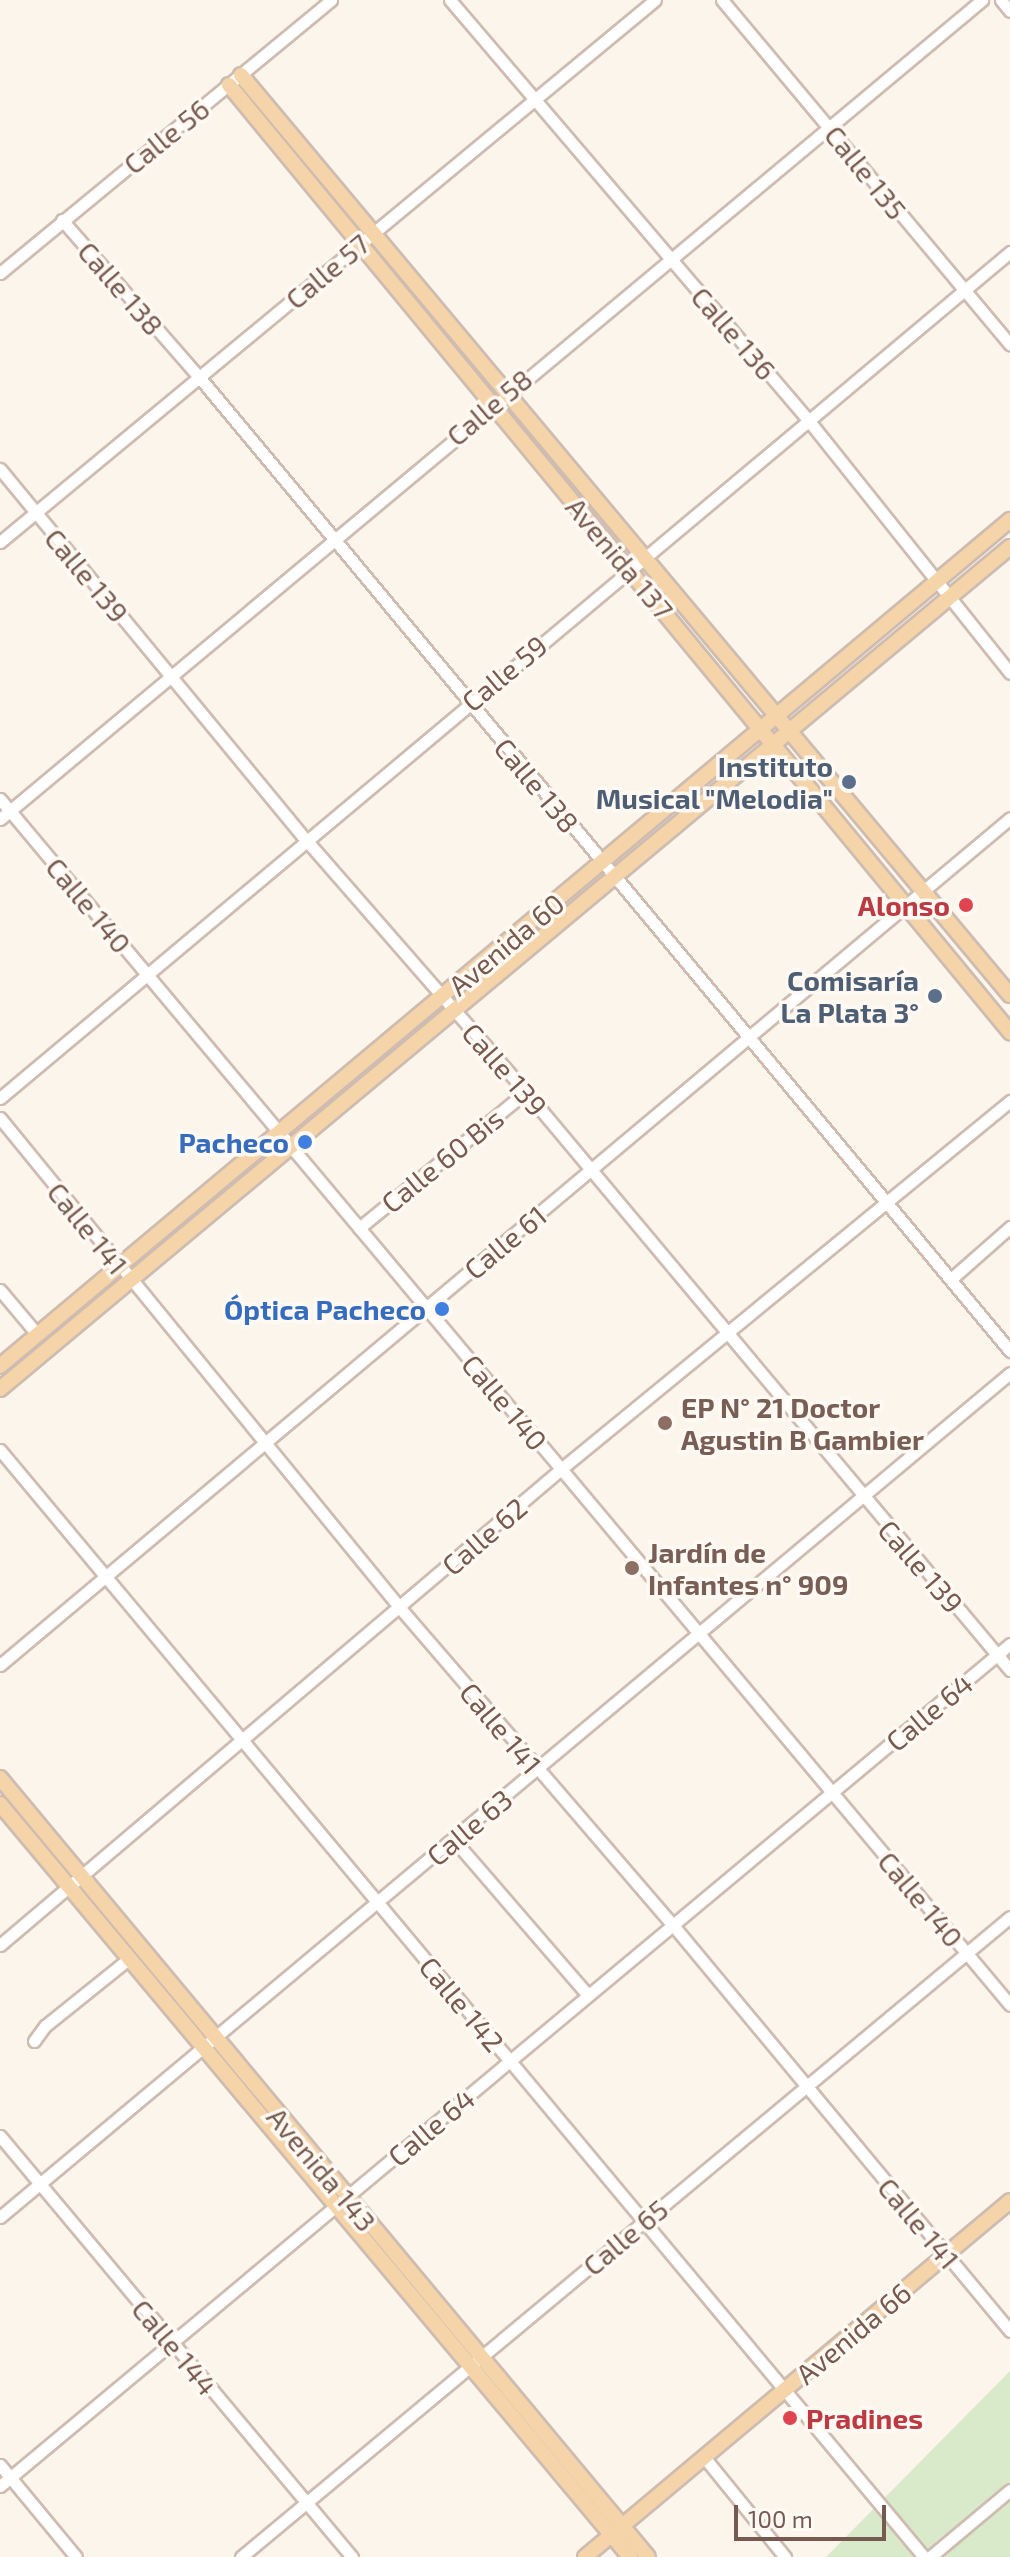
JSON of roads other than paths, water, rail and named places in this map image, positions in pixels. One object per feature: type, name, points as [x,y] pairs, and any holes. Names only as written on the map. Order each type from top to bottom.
[{"type":"main road","name":"Avenida 137","points":[[241,75],[1010,995]]},
{"type":"main road","name":"Avenida 137","points":[[229,85],[1010,1032]]},
{"type":"main road","name":"Avenida 60","points":[[3,1357],[37,1334],[444,997],[1010,520]]},
{"type":"main road","name":"Avenida 60","points":[[0,1389],[1010,547]]},
{"type":"main road","name":"Avenida 143","points":[[0,1778],[346,2198],[475,2363]]},
{"type":"main road","name":"Avenida 143","points":[[0,1804],[334,2208],[475,2363],[620,2534],[648,2557]]},
{"type":"main road","name":"Avenida 66","points":[[949,2258],[1010,2201]]},
{"type":"main road","name":"Avenida 66","points":[[585,2557],[620,2534],[949,2258],[1010,2212]]},
{"type":"main road","name":"Avenida 143","points":[[620,2534],[630,2557]]},
{"type":"main road","name":"Avenida 66","points":[[599,2557],[620,2534]]},
{"type":"street","name":"Calle 56","points":[[0,273],[331,0]]},
{"type":"street","name":"Calle 136","points":[[450,0],[809,421],[1010,673]]},
{"type":"street","name":"Calle 57","points":[[0,542],[655,0]]},
{"type":"street","name":"Calle 135","points":[[722,0],[1010,345]]},
{"type":"street","name":"Calle 58","points":[[5,815],[491,405],[982,0]]},
{"type":"street","points":[[1001,0],[1010,11]]},
{"type":"street","name":"Calle 138","points":[[62,220],[200,378],[467,704],[750,1037],[1010,1351]]},
{"type":"street","name":"Calle 59","points":[[0,1098],[149,977],[467,704],[1010,252]]},
{"type":"street","name":"Calle 139","points":[[0,469],[307,841],[526,1092],[860,1495],[1010,1670]]},
{"type":"street","name":"Calle 140","points":[[0,799],[5,815],[149,977],[696,1634],[1010,2005]]},
{"type":"street","name":"Calle 61","points":[[0,1665],[266,1446],[1010,818]]},
{"type":"street","name":"Calle 60 Bis","points":[[359,1228],[526,1092]]},
{"type":"street","name":"Calle 62","points":[[0,1945],[243,1743],[561,1469],[1010,1101]]},
{"type":"street","name":"Calle 141","points":[[0,1118],[400,1608],[672,1924],[1010,2331]]},
{"type":"street","points":[[951,1279],[1010,1227]]},
{"type":"street","points":[[0,1290],[37,1334]]},
{"type":"street","name":"Calle 63","points":[[0,2217],[454,1840],[860,1495],[1010,1373]]},
{"type":"street","name":"Calle 142","points":[[0,1450],[927,2557]]},
{"type":"street","name":"Calle 64","points":[[0,2486],[1010,1644]]},
{"type":"street","points":[[454,1840],[587,1994]]},
{"type":"street","name":"Calle 65","points":[[241,2557],[1010,1917]]},
{"type":"street","points":[[34,2041],[45,2026],[127,1960]]},
{"type":"street","name":"Calle 144","points":[[0,2136],[352,2557]]},
{"type":"street","points":[[707,2461],[785,2557]]},
{"type":"street","points":[[0,2465],[76,2557]]},
{"type":"street","points":[[927,2557],[1010,2490]]},
{"type":"place","name":"Instituto Musical \"Melodia\"","points":[[849,782]]},
{"type":"place","name":"Alonso","points":[[966,905]]},
{"type":"place","name":"Comisaría La Plata 3°","points":[[935,996]]},
{"type":"place","name":"Pacheco","points":[[305,1142]]},
{"type":"place","name":"Óptica Pacheco","points":[[442,1309]]},
{"type":"place","name":"EP N° 21 Doctor Agustin B Gambier","points":[[665,1423]]},
{"type":"place","name":"Jardín de Infantes n° 909","points":[[632,1568]]},
{"type":"place","name":"Pradines","points":[[790,2418]]}]
